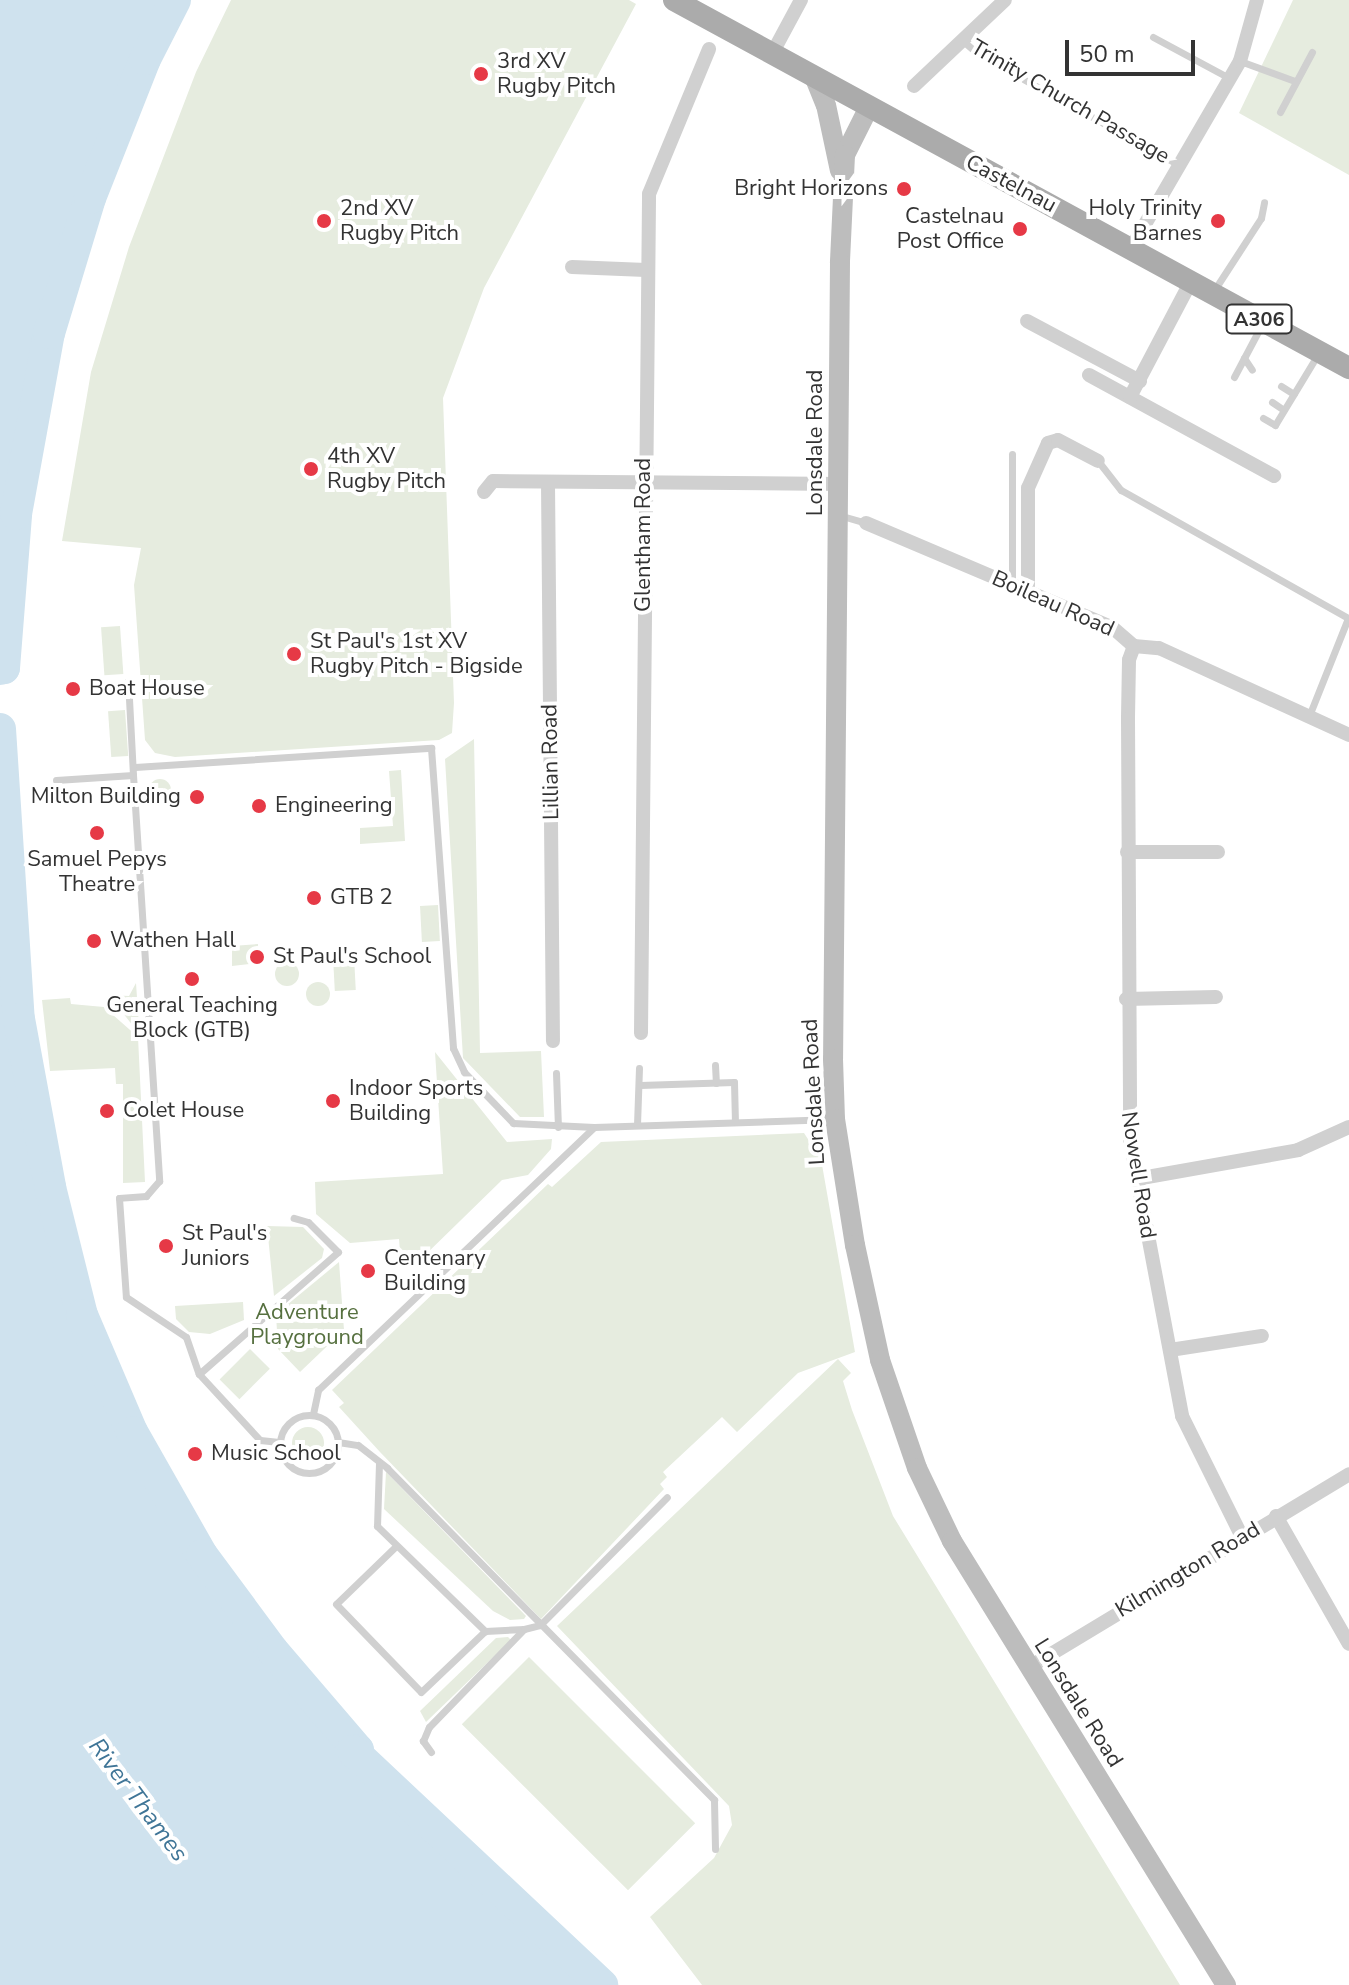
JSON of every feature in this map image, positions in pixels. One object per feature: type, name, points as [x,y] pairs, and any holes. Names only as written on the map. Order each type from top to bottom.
[{"type":"main road","name":"Castelnau","points":[[674,0],[1349,368]]},
{"type":"main road","points":[[814,76],[826,105],[842,179]]},
{"type":"main road","name":"Lonsdale Road","points":[[869,107],[848,145],[842,179],[835,1119],[880,1360],[917,1468],[952,1541],[1226,1985]]},
{"type":"street","points":[[773,52],[801,0]]},
{"type":"street","points":[[914,86],[1005,0]]},
{"type":"street","points":[[1130,250],[1177,164],[1240,61],[1257,0]]},
{"type":"street","name":"Glentham Road","points":[[641,1033],[649,194],[709,49]]},
{"type":"street","points":[[572,267],[646,270]]},
{"type":"street","points":[[1135,389],[1190,283]]},
{"type":"street","points":[[1027,321],[1274,476]]},
{"type":"street","points":[[1089,375],[1135,389]]},
{"type":"street","points":[[1028,592],[1028,488],[1048,443],[1058,440],[1098,461]]},
{"type":"street","points":[[484,492],[493,481],[840,484]]},
{"type":"street","name":"Lillian Road","points":[[548,483],[553,1041]]},
{"type":"street","name":"Boileau Road","points":[[866,523],[1113,628],[1134,646],[1159,648],[1349,735]]},
{"type":"street","name":"Nowell Road","points":[[1134,646],[1129,660],[1126,1095],[1136,1179],[1187,1430],[1242,1537]]},
{"type":"street","points":[[1127,852],[1218,852]]},
{"type":"street","points":[[1126,999],[1216,997]]},
{"type":"street","points":[[1136,1179],[1298,1150],[1349,1127]]},
{"type":"street","points":[[1170,1350],[1262,1336]]},
{"type":"street","name":"Kilmington Road","points":[[1028,1668],[1349,1474]]},
{"type":"street","points":[[1276,1516],[1349,1643]]},
{"type":"lane","points":[[1153,37],[1230,78]]},
{"type":"lane","name":"Trinity Church Passage","points":[[962,40],[978,54],[1177,164]]},
{"type":"lane","points":[[1280,112],[1312,52]]},
{"type":"lane","points":[[1240,61],[1295,81]]},
{"type":"lane","points":[[1212,294],[1261,218],[1264,202]]},
{"type":"lane","points":[[1261,218],[1270,223]]},
{"type":"lane","points":[[1234,377],[1264,322]]},
{"type":"lane","points":[[1263,418],[1275,425],[1320,352]]},
{"type":"lane","points":[[1244,358],[1252,370]]},
{"type":"lane","points":[[1281,386],[1294,394]]},
{"type":"lane","points":[[1272,402],[1284,410]]},
{"type":"lane","points":[[1012,454],[1012,586]]},
{"type":"lane","points":[[1098,461],[1121,490],[1348,618],[1309,716]]},
{"type":"lane","name":"Boileau Road","points":[[840,515],[866,523]]},
{"type":"lane","points":[[128,681],[159,1181],[146,1196],[119,1198],[126,1297],[186,1337],[199,1374],[260,1440],[279,1442]]},
{"type":"lane","points":[[56,780],[431,748],[457,1062],[513,1123],[594,1127],[835,1119]]},
{"type":"lane","points":[[715,1065],[716,1083]]},
{"type":"lane","points":[[637,1125],[639,1068]]},
{"type":"lane","points":[[556,1073],[558,1127]]},
{"type":"lane","points":[[640,1085],[734,1082],[735,1122]]},
{"type":"lane","points":[[313,1414],[318,1390],[594,1127]]},
{"type":"lane","points":[[199,1374],[338,1252],[308,1222],[294,1218]]},
{"type":"lane","points":[[313,1414],[330,1423],[338,1442],[327,1467],[309,1473],[284,1460],[279,1442],[294,1418],[313,1414]]},
{"type":"lane","points":[[338,1442],[358,1445],[379,1463],[714,1800],[715,1849]]},
{"type":"lane","points":[[379,1463],[377,1526],[485,1631]]},
{"type":"lane","points":[[396,1546],[336,1604],[421,1692],[485,1631],[540,1625],[667,1497]]},
{"type":"lane","points":[[431,1752],[423,1741],[426,1731],[524,1629]]},
{"type":"green space","points":[[231,0],[629,0],[636,4],[484,288],[443,398],[454,703],[452,733],[439,740],[175,757],[155,753],[145,740],[134,585],[141,548],[62,541],[91,372],[129,247],[196,72]]},
{"type":"green space","points":[[1293,0],[1349,0],[1349,175],[1239,113]]},
{"type":"green space","points":[[120,626],[123,674],[104,675],[101,627]]},
{"type":"green space","points":[[125,710],[128,756],[111,757],[108,711]]},
{"type":"green space","points":[[474,739],[480,1053],[541,1051],[544,1117],[520,1117],[463,1058],[445,759]]},
{"type":"green space","points":[[401,770],[405,841],[360,844],[360,828],[393,826],[389,771]]},
{"type":"green space","points":[[156,779],[164,779],[171,790],[164,801],[156,801],[149,794],[149,786]]},
{"type":"green space","points":[[438,905],[440,941],[422,942],[420,906]]},
{"type":"green space","points":[[258,944],[258,963],[232,966],[232,946]]},
{"type":"green space","points":[[354,956],[356,990],[335,991],[333,957]]},
{"type":"green space","points":[[287,962],[296,965],[299,974],[296,983],[287,986],[278,983],[275,974],[278,965]]},
{"type":"green space","points":[[318,982],[327,985],[330,994],[327,1003],[318,1006],[309,1003],[306,994],[309,985]]},
{"type":"green space","points":[[136,983],[139,1026],[133,1026],[109,995],[129,996]]},
{"type":"green space","points":[[70,998],[71,1004],[104,1007],[138,1037],[145,1182],[123,1183],[123,1084],[116,1084],[115,1068],[50,1071],[42,1000]]},
{"type":"green space","points":[[435,1052],[507,1142],[552,1139],[551,1149],[528,1175],[502,1180],[419,1261],[401,1264],[399,1239],[350,1243],[316,1214],[315,1182],[443,1174]]},
{"type":"green space","points":[[804,1133],[821,1159],[855,1352],[798,1373],[737,1432],[722,1417],[663,1472],[667,1477],[660,1484],[664,1489],[541,1619],[380,1452],[339,1407],[344,1403],[332,1390],[548,1184],[552,1187],[601,1142]]},
{"type":"green space","points":[[267,1226],[303,1227],[324,1249],[322,1258],[274,1296]]},
{"type":"green space","name":"Adventure Playground","points":[[339,1262],[344,1330],[300,1372],[278,1349],[276,1314]]},
{"type":"green space","points":[[243,1302],[244,1320],[210,1334],[189,1332],[176,1319],[175,1306]]},
{"type":"green space","points":[[250,1349],[270,1369],[239,1399],[220,1379]]},
{"type":"green space","points":[[838,1359],[851,1373],[843,1381],[893,1516],[1180,1985],[702,1985],[650,1917],[714,1858],[732,1825],[729,1806],[557,1626]]},
{"type":"green space","points":[[308,1427],[319,1432],[324,1443],[319,1454],[308,1459],[297,1454],[292,1443],[297,1432]]},
{"type":"green space","points":[[386,1472],[526,1616],[524,1619],[510,1620],[493,1611],[384,1509]]},
{"type":"green space","points":[[508,1637],[511,1640],[426,1722],[420,1711],[496,1638]]},
{"type":"green space","points":[[529,1657],[695,1823],[628,1890],[462,1724]]},
{"type":"water","points":[[0,0],[175,0],[145,59],[90,198],[49,333],[16,514],[4,668],[0,669]]},
{"type":"water","name":"River Thames","points":[[0,729],[11,944],[36,1122],[82,1315],[132,1432],[202,1555],[273,1651],[358,1750],[602,1985],[0,1985]]},
{"type":"waterway","points":[[0,669],[4,668],[16,514],[49,333],[90,198],[145,59],[175,0]]},
{"type":"waterway","points":[[0,729],[19,1019],[50,1187],[82,1315],[132,1432],[202,1555],[273,1651],[358,1750],[351,1751]]},
{"type":"waterway","points":[[353,1751],[602,1985]]},
{"type":"place","name":"3rd XV Rugby Pitch","points":[[481,74]]},
{"type":"place","name":"Bright Horizons","points":[[904,189]]},
{"type":"place","name":"2nd XV Rugby Pitch","points":[[324,221]]},
{"type":"place","name":"Holy Trinity Barnes","points":[[1218,221]]},
{"type":"place","name":"Castelnau Post Office","points":[[1020,229]]},
{"type":"place","name":"4th XV Rugby Pitch","points":[[311,469]]},
{"type":"place","name":"St Paul's 1st XV Rugby Pitch - Bigside","points":[[294,654]]},
{"type":"place","name":"Boat House","points":[[73,689]]},
{"type":"place","name":"Milton Building","points":[[197,797]]},
{"type":"place","name":"Engineering","points":[[259,806]]},
{"type":"place","name":"Samuel Pepys Theatre","points":[[97,833]]},
{"type":"place","name":"GTB 2","points":[[314,898]]},
{"type":"place","name":"Wathen Hall","points":[[94,941]]},
{"type":"place","name":"St Paul's School","points":[[257,957]]},
{"type":"place","name":"General Teaching Block (GTB)","points":[[192,979]]},
{"type":"place","name":"Indoor Sports Building","points":[[333,1101]]},
{"type":"place","name":"Colet House","points":[[107,1111]]},
{"type":"place","name":"St Paul's Juniors","points":[[166,1246]]},
{"type":"place","name":"Centenary Building","points":[[368,1271]]},
{"type":"place","name":"Music School","points":[[195,1454]]}]
